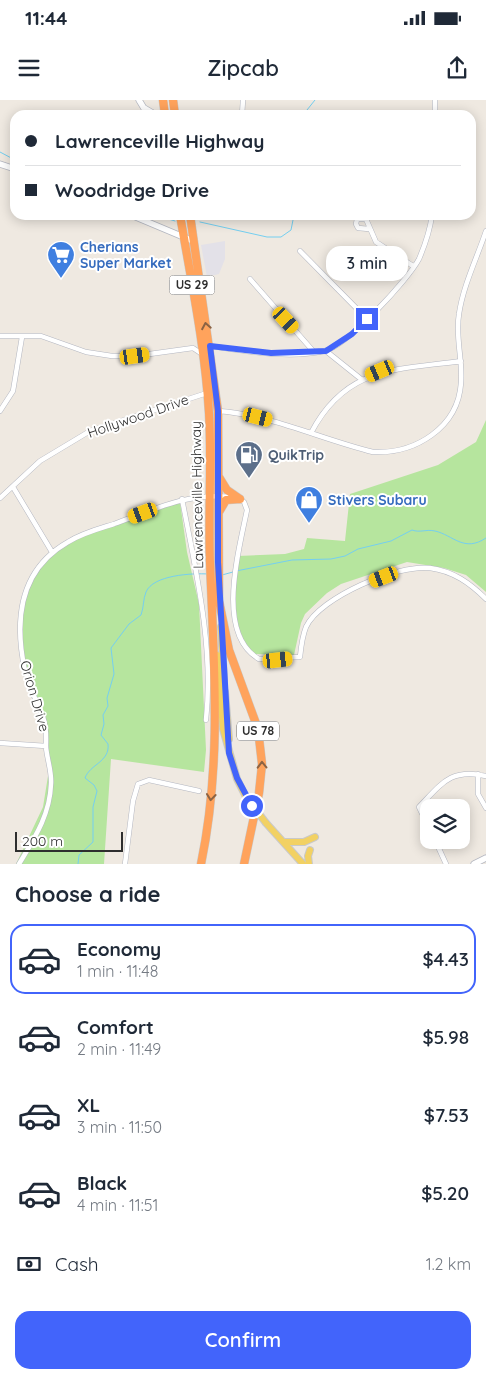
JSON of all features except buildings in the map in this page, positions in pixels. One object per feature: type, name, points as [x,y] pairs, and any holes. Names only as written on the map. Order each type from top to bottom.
[{"type":"highway","name":"US 29","points":[[181,220],[184,238]]},
{"type":"highway","name":"US 29","points":[[191,220],[193,241]]},
{"type":"highway","name":"Lawrenceville Highway","points":[[184,238],[200,331],[207,393],[210,454],[209,496],[215,583],[215,644]]},
{"type":"highway","name":"Lawrenceville Highway","points":[[193,241],[210,346],[218,411],[218,515],[214,562]]},
{"type":"highway","points":[[218,476],[227,490],[240,498]]},
{"type":"highway","points":[[218,515],[226,500],[240,498]]},
{"type":"highway","name":"Lawrenceville Highway","points":[[215,583],[220,601]]},
{"type":"highway","name":"US 78","points":[[220,601],[228,650],[252,710],[261,746],[260,786],[244,864]]},
{"type":"highway","points":[[201,864],[213,778],[216,728],[215,644]]},
{"type":"main road","points":[[139,100],[147,110]]},
{"type":"main road","points":[[143,220],[193,241]]},
{"type":"main road","name":"Lawrenceville Highway","points":[[220,601],[229,753]]},
{"type":"main road","name":"Lawrenceville Highway","points":[[215,644],[223,729],[229,753],[246,797],[266,823],[303,864]]},
{"type":"main road","points":[[284,842],[304,842],[315,837]]},
{"type":"main road","points":[[309,864],[308,856],[310,850]]},
{"type":"main road","points":[[474,864],[486,858]]},
{"type":"street","points":[[210,346],[271,353],[326,351],[352,334],[403,282],[418,260],[431,220]]},
{"type":"street","points":[[369,229],[378,245],[413,266]]},
{"type":"street","points":[[218,411],[245,413],[372,452],[387,453],[421,443],[437,432],[449,417],[457,401],[461,383],[459,313],[486,231]]},
{"type":"street","points":[[300,251],[367,319]]},
{"type":"street","points":[[250,279],[314,352]]},
{"type":"street","points":[[187,349],[197,342],[200,331]]},
{"type":"street","points":[[0,336],[44,337],[86,352],[112,356],[135,356],[197,349],[204,358]]},
{"type":"street","points":[[0,411],[13,391],[22,337]]},
{"type":"street","points":[[326,351],[362,379]]},
{"type":"street","points":[[311,433],[323,412],[333,401],[362,379],[380,371],[461,361]]},
{"type":"street","name":"Hollywood Drive","points":[[0,498],[48,455],[90,430],[207,393]]},
{"type":"street","points":[[13,487],[52,552]]},
{"type":"street","name":"Orion Drive","points":[[19,864],[40,828],[49,806],[51,783],[46,746],[47,731],[26,671],[20,619],[22,600],[31,577],[52,552],[84,534],[182,500],[209,496],[240,498]]},
{"type":"street","points":[[240,498],[246,505],[247,510],[237,557],[234,610],[238,634],[247,650],[259,659],[300,657],[306,626],[323,606],[346,592],[405,571],[430,568],[462,578],[485,598]]},
{"type":"street","points":[[182,500],[200,587],[207,648],[209,696],[206,720]]},
{"type":"street","points":[[0,743],[46,746]]},
{"type":"street","points":[[428,799],[451,777],[460,773],[486,776]]},
{"type":"street","points":[[478,774],[478,794],[486,808]]},
{"type":"street","points":[[125,864],[132,800],[138,784],[142,781],[156,781],[199,790]]},
{"type":"street","points":[[439,849],[446,864]]},
{"type":"shaded area","points":[[225,241],[225,259],[219,274],[207,277],[201,245]]},
{"type":"green space","points":[[486,420],[486,592],[466,575],[444,568],[407,562],[341,584],[327,593],[305,614],[301,623],[294,655],[253,654],[245,644],[240,633],[235,608],[238,556],[285,554],[304,549],[307,538],[345,541],[350,494],[438,465],[476,442]]},
{"type":"green space","points":[[180,502],[187,552],[199,604],[206,750],[204,772],[111,759],[104,864],[16,864],[43,807],[48,776],[48,729],[26,677],[19,621],[23,597],[30,577],[54,552],[89,531]]},
{"type":"waterway","points":[[307,110],[315,100]]},
{"type":"waterway","points":[[0,152],[10,157]]},
{"type":"waterway","points":[[200,222],[267,237],[281,237],[291,230],[293,220]]},
{"type":"waterway","points":[[236,571],[292,560],[331,559],[345,556],[358,549],[391,541],[412,530],[435,531],[459,542],[471,544],[486,538]]},
{"type":"waterway","points":[[222,575],[233,572]]},
{"type":"waterway","points":[[78,864],[79,855],[93,842],[93,807],[97,791],[94,785],[85,778],[91,769],[103,759],[108,750],[108,744],[101,735],[104,724],[103,715],[108,706],[107,698],[114,674],[111,648],[129,624],[141,615],[145,595],[150,586],[174,576],[208,574]]},
{"type":"place","name":"Cherians Super Market","points":[[61,279]]},
{"type":"place","name":"QuikTrip","points":[[249,479]]},
{"type":"place","name":"Stivers Subaru","points":[[309,524]]},
{"type":"route","points":[[252,806],[237,778],[229,753],[218,562],[218,411],[210,346],[271,353],[326,351],[352,334],[367,319]]}]
